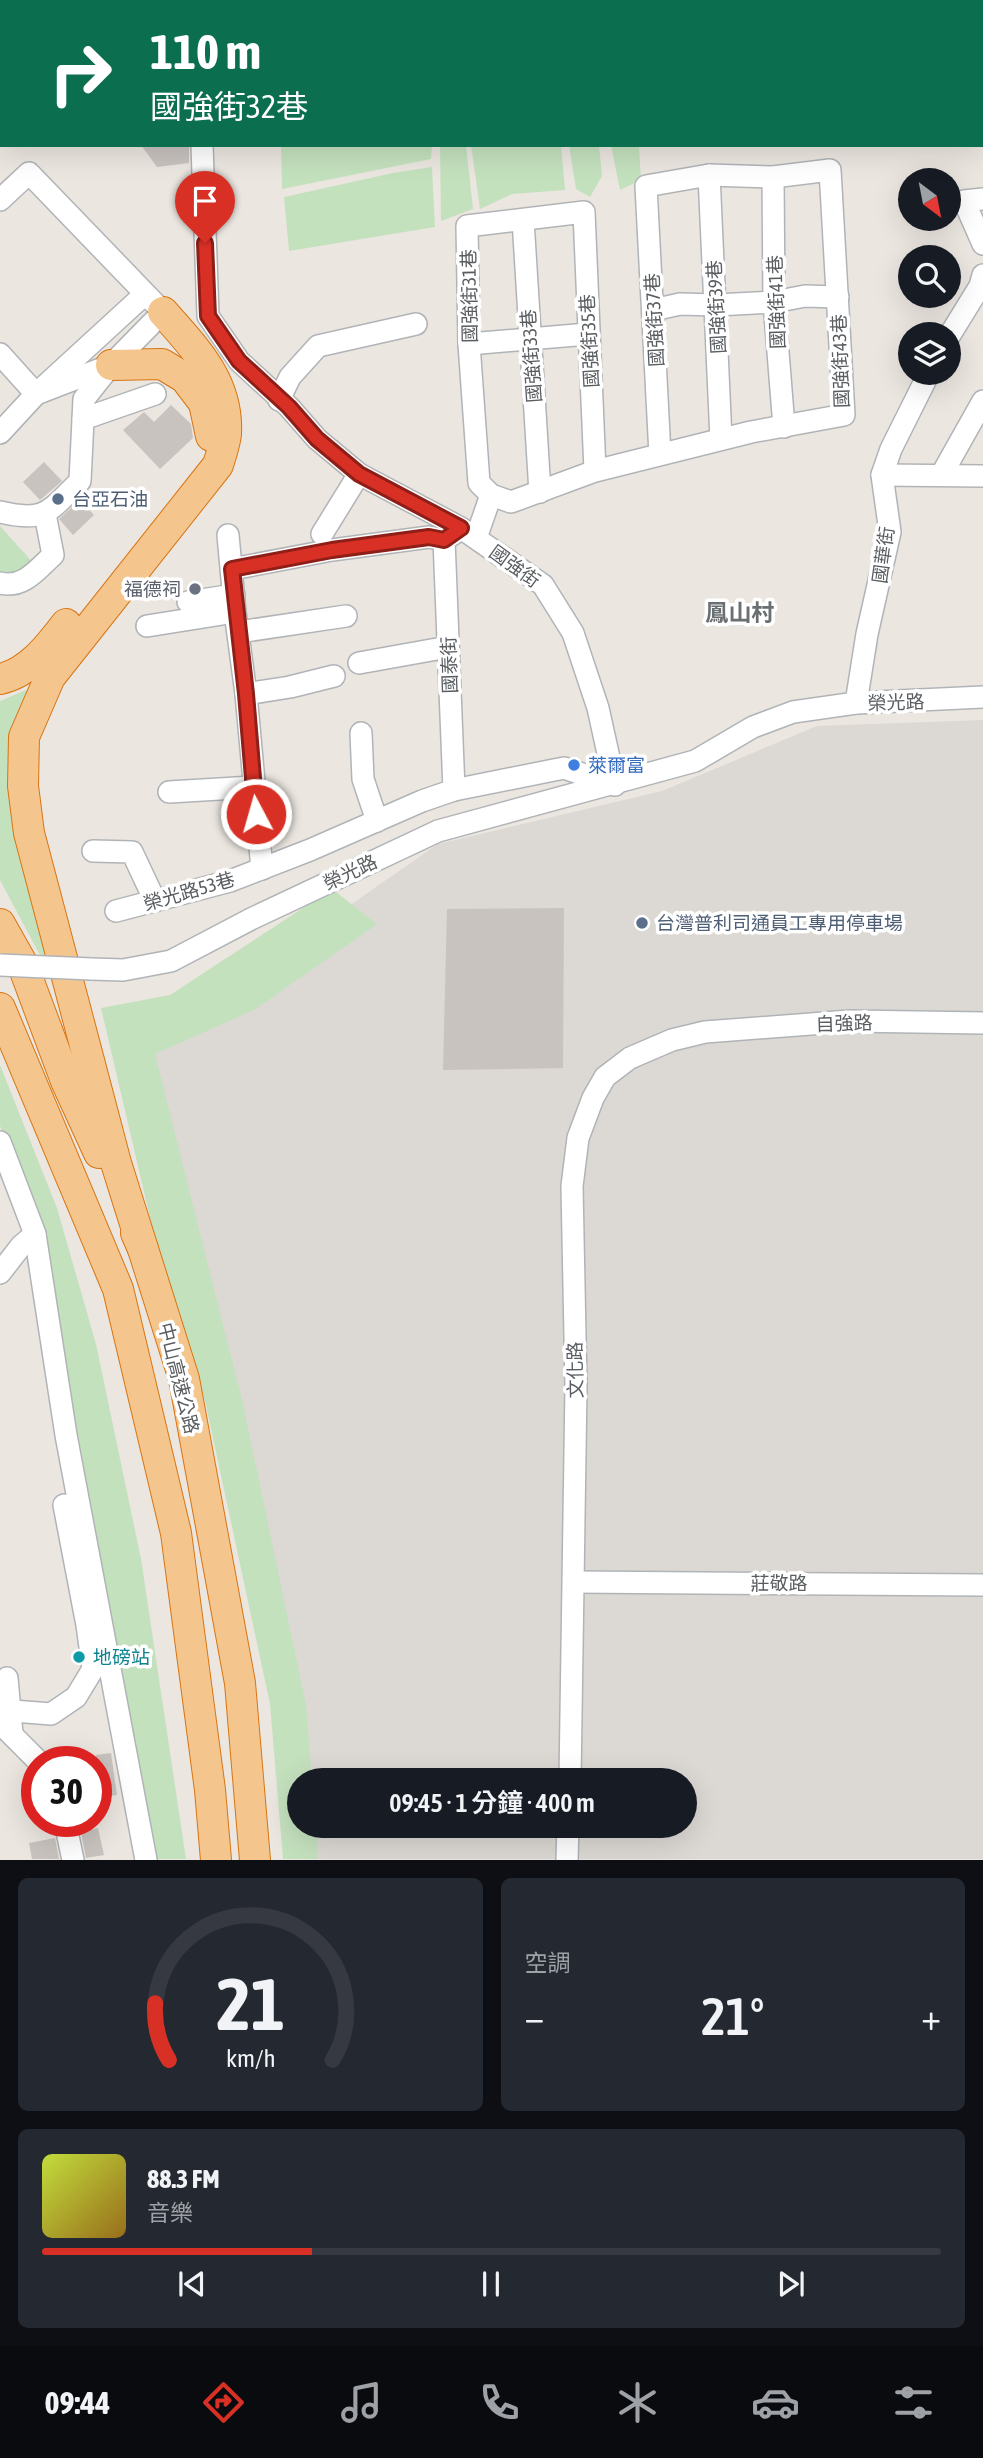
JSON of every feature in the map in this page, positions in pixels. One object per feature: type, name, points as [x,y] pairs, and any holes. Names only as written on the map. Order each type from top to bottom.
[{"type":"highway","points":[[143,1249],[116,1163],[29,833],[23,786],[24,737],[50,677],[218,465],[226,433],[222,395],[204,358],[154,303]]},
{"type":"highway","points":[[0,679],[9,677],[41,656],[202,459],[212,435],[204,403],[184,378],[162,364],[111,365]]},
{"type":"highway","name":"中山高速公路","points":[[0,924],[22,963],[66,1081],[143,1249],[184,1379],[240,1683],[255,1860]]},
{"type":"highway","name":"中山高速公路","points":[[0,1008],[118,1289],[176,1533],[210,1790],[216,1860]]},
{"type":"street","name":"國強街","points":[[202,147],[208,316],[239,361],[317,439],[359,474],[544,584],[573,633],[598,708],[615,785]]},
{"type":"street","name":"國強街43巷","points":[[485,489],[511,502],[595,471],[660,454],[844,415],[830,170],[773,177],[709,175],[646,186]]},
{"type":"street","points":[[0,200],[29,173],[154,303]]},
{"type":"street","name":"國強街39巷","points":[[709,175],[721,439]]},
{"type":"street","name":"國強街41巷","points":[[773,177],[774,302],[784,427]]},
{"type":"street","name":"國強街37巷","points":[[646,186],[660,454]]},
{"type":"street","points":[[983,199],[964,201],[983,244]]},
{"type":"street","name":"國強街31巷","points":[[485,489],[469,344],[467,226],[584,212]]},
{"type":"street","name":"國強街35巷","points":[[584,212],[595,471]]},
{"type":"street","name":"國強街33巷","points":[[523,219],[540,492]]},
{"type":"street","points":[[958,322],[982,283]]},
{"type":"street","points":[[653,310],[680,304],[716,305],[774,302],[805,296],[838,296]]},
{"type":"street","points":[[0,512],[24,517],[45,514],[80,481],[84,399],[154,303]]},
{"type":"street","points":[[0,433],[36,394],[154,303]]},
{"type":"street","points":[[279,400],[290,377],[318,346],[416,324]]},
{"type":"street","points":[[469,344],[530,341],[588,334]]},
{"type":"street","points":[[0,354],[36,394]]},
{"type":"street","points":[[36,394],[111,365]]},
{"type":"street","name":"國華街","points":[[856,703],[867,634],[890,532],[882,475],[891,449],[923,385]]},
{"type":"street","points":[[83,419],[155,394]]},
{"type":"street","points":[[942,474],[983,401]]},
{"type":"street","points":[[321,534],[359,474]]},
{"type":"street","points":[[882,475],[983,476]]},
{"type":"street","points":[[232,569],[332,550],[460,535],[485,489]]},
{"type":"street","points":[[0,583],[9,585],[29,578],[53,555],[45,514]]},
{"type":"street","points":[[228,535],[246,694],[261,869]]},
{"type":"street","name":"國泰街","points":[[454,790],[448,647],[460,535]]},
{"type":"street","points":[[188,602],[236,613]]},
{"type":"street","points":[[147,626],[236,613],[346,616]]},
{"type":"street","points":[[359,663],[448,647]]},
{"type":"street","points":[[246,694],[334,676]]},
{"type":"street","name":"榮光路","points":[[0,965],[123,970],[171,961],[251,919],[438,831],[615,785],[695,761],[752,727],[793,712],[856,703],[983,697]]},
{"type":"street","points":[[361,733],[363,779],[377,821]]},
{"type":"street","name":"榮光路","points":[[261,869],[454,790],[564,768],[615,785]]},
{"type":"street","points":[[169,792],[253,787]]},
{"type":"street","points":[[93,851],[132,852],[155,901]]},
{"type":"street","name":"榮光路53巷","points":[[116,911],[230,881],[261,869]]},
{"type":"street","name":"自強路","points":[[705,1032],[850,1021],[983,1023]]},
{"type":"street","name":"文化路","points":[[570,1768],[576,1386],[572,1186],[578,1138],[593,1098],[606,1077],[630,1058],[672,1040],[705,1032]]},
{"type":"street","points":[[0,1142],[35,1234],[66,1435],[146,1860]]},
{"type":"street","points":[[0,1273],[35,1234]]},
{"type":"street","points":[[6,1719],[51,1714],[76,1697],[93,1669],[64,1505]]},
{"type":"street","name":"莊敬路","points":[[574,1582],[983,1585]]},
{"type":"street","points":[[7,1678],[6,1719],[27,1746]]},
{"type":"street","points":[[68,1837],[73,1860]]},
{"type":"street","points":[[567,1860],[568,1838]]},
{"type":"shaded area","points":[[983,720],[983,1859],[301,1859],[297,1838],[697,1838],[697,1768],[287,1768],[287,1787],[144,1048],[438,844],[662,791],[817,726]]},
{"type":"green space","points":[[281,147],[432,147],[431,159],[282,189]]},
{"type":"green space","points":[[440,147],[466,147],[473,209],[441,221]]},
{"type":"green space","points":[[471,147],[561,147],[565,190],[512,194],[480,209]]},
{"type":"green space","points":[[569,147],[599,147],[602,176],[590,197],[576,189]]},
{"type":"green space","points":[[611,147],[639,147],[641,180],[620,190]]},
{"type":"green space","points":[[432,167],[435,227],[289,251],[284,197]]},
{"type":"green space","points":[[0,526],[35,565],[0,581]]},
{"type":"green space","points":[[38,685],[14,731],[53,956],[41,957],[0,880],[0,701]]},
{"type":"green space","points":[[332,889],[377,924],[254,1010],[155,1054],[243,1404],[306,1705],[311,1768],[287,1768],[287,1838],[317,1838],[318,1859],[283,1859],[270,1704],[205,1401],[155,1239],[101,1008],[170,995]]},
{"type":"green space","points":[[0,1065],[57,1208],[96,1344],[141,1559],[186,1859],[156,1859],[40,1228],[0,1126]]},
{"type":"building","points":[[142,147],[189,147],[189,163],[157,167]]},
{"type":"building","points":[[171,405],[191,424],[193,438],[160,469],[123,430],[144,412],[154,422]]},
{"type":"building","points":[[44,462],[62,481],[40,500],[23,482]]},
{"type":"building","points":[[80,500],[94,515],[73,535],[59,519]]},
{"type":"building","points":[[564,908],[563,1068],[443,1070],[447,909]]},
{"type":"building","points":[[112,1760],[117,1795],[112,1796]]},
{"type":"building","points":[[82,1837],[100,1837],[104,1855],[86,1858]]},
{"type":"building","points":[[55,1838],[59,1859],[32,1859],[29,1843]]},
{"type":"place","name":"台亞石油","points":[[58,499]]},
{"type":"place","name":"福德祠","points":[[195,589]]},
{"type":"place","name":"萊爾富","points":[[574,765]]},
{"type":"place","name":"台灣普利司通員工專用停車場","points":[[642,923]]},
{"type":"place","name":"地磅站","points":[[79,1657]]},
{"type":"district","name":"鳳山村","points":[[740,613]]},
{"type":"route","points":[[205,243],[208,316],[239,361],[289,407],[317,439],[359,474],[461,528],[444,540],[429,537],[332,550],[232,569],[256,814]]}]
